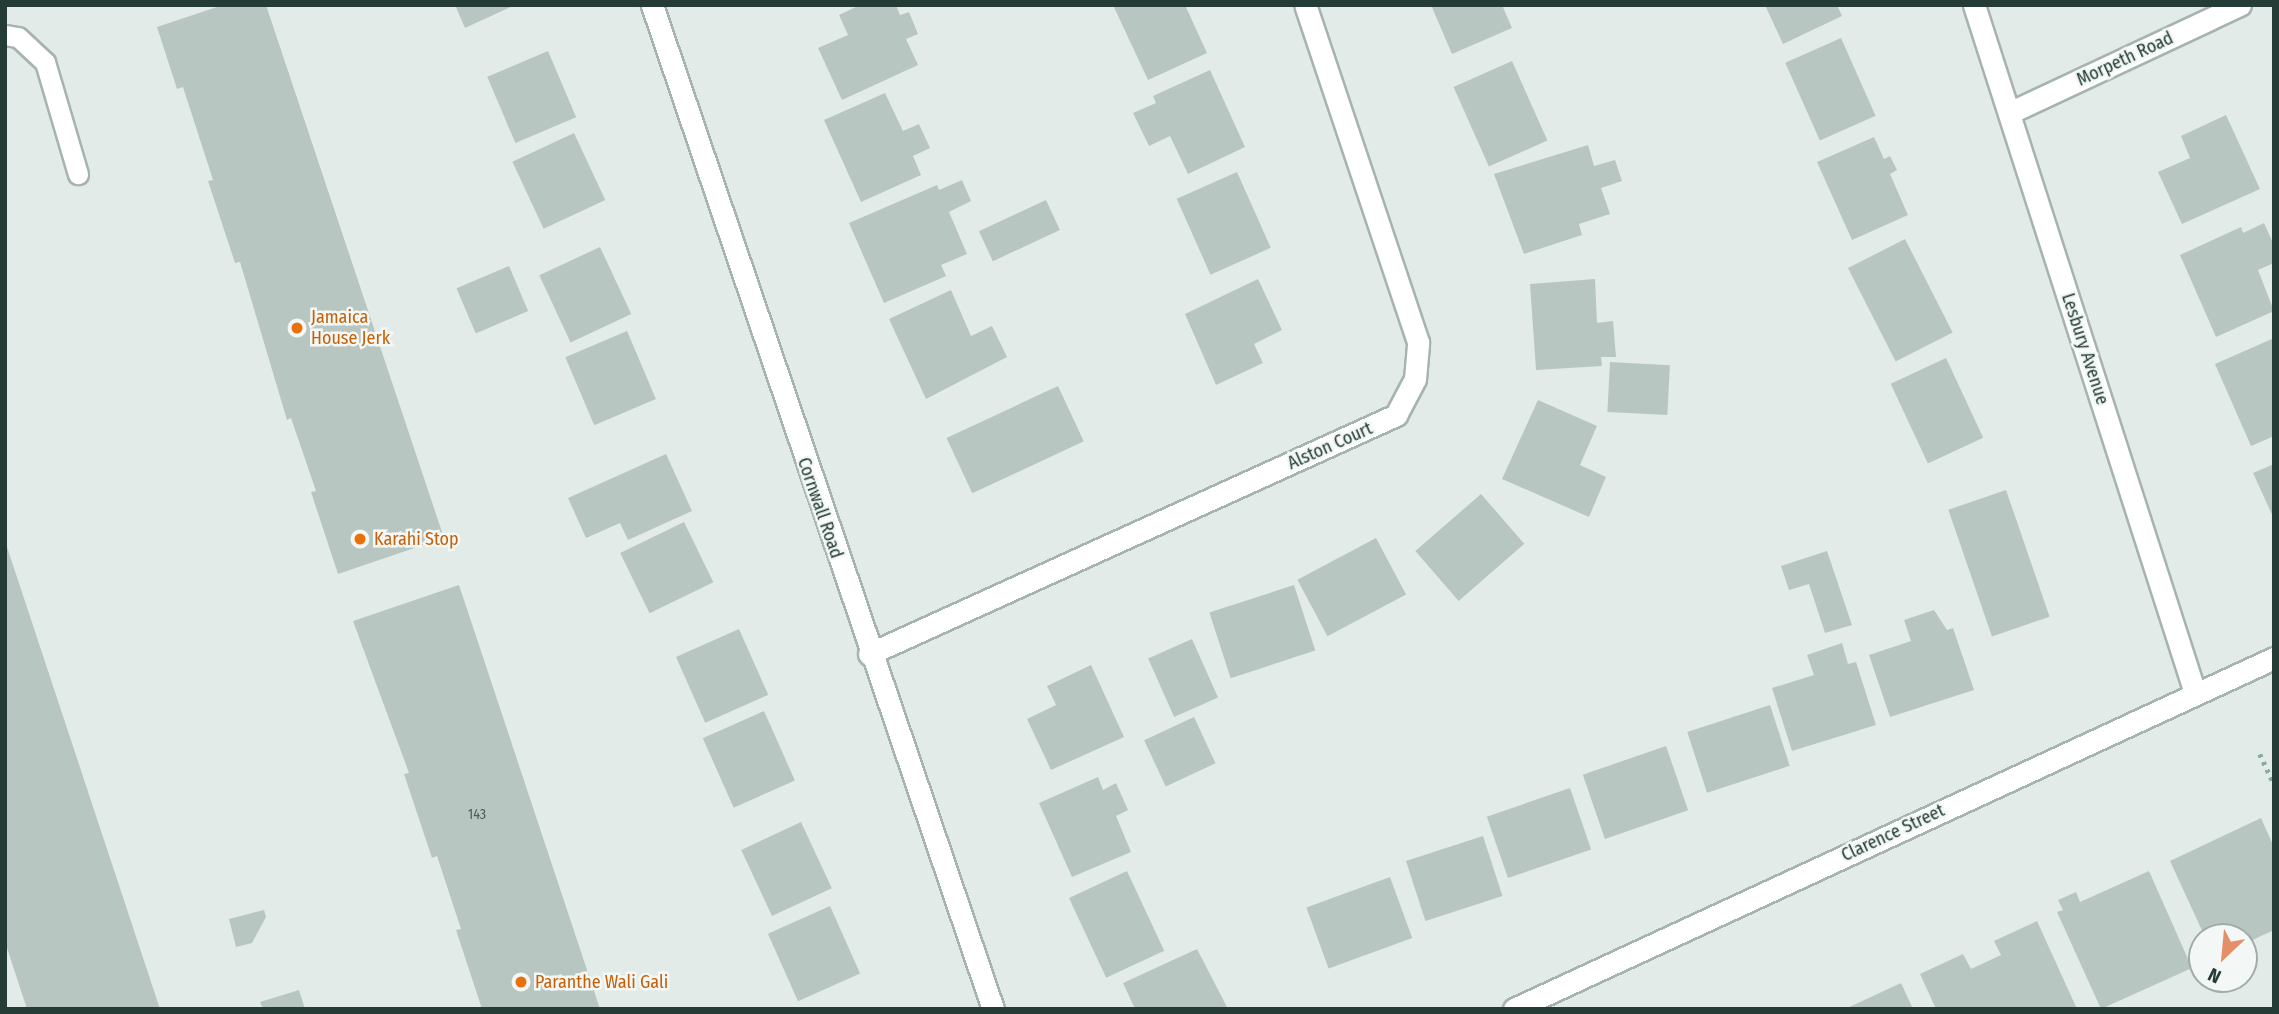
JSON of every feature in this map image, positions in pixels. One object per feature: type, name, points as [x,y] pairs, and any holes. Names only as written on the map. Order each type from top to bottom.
[{"type":"street","name":"Cornwall Road","points":[[652,5],[869,654],[993,1009]]},
{"type":"street","name":"Alston Court","points":[[869,654],[1396,415],[1415,379],[1418,342],[1305,5]]},
{"type":"street","name":"Lesbury Avenue","points":[[1974,5],[2195,693]]},
{"type":"street","name":"Morpeth Road","points":[[2009,113],[2240,5]]},
{"type":"street","name":"Clarence Street","points":[[1514,1009],[2195,693],[2274,659]]},
{"type":"lane","points":[[5,35],[18,37],[45,62],[78,174]]},
{"type":"path","points":[[2260,754],[2274,784]]},
{"type":"building","points":[[223,5],[266,5],[444,538],[338,574],[311,492],[316,491],[291,418],[287,420],[240,262],[235,263],[208,181],[213,180],[183,87],[177,89],[157,27]]},
{"type":"building","points":[[455,5],[515,5],[465,28]]},
{"type":"building","points":[[860,5],[896,5],[900,15],[909,12],[918,34],[906,39],[918,65],[842,100],[818,48],[848,35],[839,15]]},
{"type":"building","points":[[1113,5],[1185,5],[1207,53],[1148,80]]},
{"type":"building","points":[[1431,5],[1502,5],[1512,28],[1452,54]]},
{"type":"building","points":[[1765,5],[1837,5],[1842,16],[1783,44]]},
{"type":"building","points":[[1841,38],[1876,116],[1820,140],[1785,63]]},
{"type":"building","points":[[548,51],[576,117],[515,143],[487,77]]},
{"type":"building","points":[[1512,61],[1547,140],[1489,167],[1454,87]]},
{"type":"building","points":[[1210,70],[1245,147],[1188,174],[1170,136],[1149,146],[1133,113],[1156,103],[1153,96]]},
{"type":"building","points":[[885,93],[903,131],[919,124],[930,148],[913,156],[921,175],[861,202],[824,120]]},
{"type":"building","points":[[2226,115],[2260,189],[2182,224],[2158,172],[2190,158],[2181,136]]},
{"type":"building","points":[[574,133],[605,200],[544,229],[512,162]]},
{"type":"building","points":[[1874,137],[1884,159],[1890,156],[1897,170],[1890,174],[1908,215],[1852,240],[1817,162]]},
{"type":"building","points":[[1588,145],[1594,166],[1615,160],[1622,181],[1601,188],[1610,214],[1579,224],[1582,235],[1524,254],[1494,174]]},
{"type":"building","points":[[1237,172],[1271,248],[1210,275],[1177,199]]},
{"type":"building","points":[[962,180],[971,201],[949,212],[967,254],[941,265],[946,276],[884,303],[849,223],[937,185],[939,190]]},
{"type":"building","points":[[1046,200],[1060,230],[993,261],[979,231]]},
{"type":"building","points":[[2264,223],[2274,245],[2274,263],[2258,270],[2274,311],[2216,337],[2180,255],[2241,227],[2243,233]]},
{"type":"building","points":[[1905,239],[1953,333],[1896,362],[1848,268]]},
{"type":"building","points":[[600,247],[631,314],[571,342],[539,275]]},
{"type":"building","points":[[509,266],[528,311],[476,333],[457,288]]},
{"type":"building","points":[[1258,279],[1282,330],[1254,344],[1263,363],[1216,385],[1185,314]]},
{"type":"building","points":[[1595,279],[1597,323],[1613,321],[1616,357],[1601,357],[1602,366],[1536,370],[1530,284]]},
{"type":"building","points":[[951,290],[971,336],[992,326],[1007,357],[926,399],[889,319]]},
{"type":"building","points":[[627,331],[656,399],[594,425],[565,357]]},
{"type":"building","points":[[2274,338],[2274,436],[2251,446],[2215,364]]},
{"type":"building","points":[[1946,358],[1983,438],[1928,464],[1891,384]]},
{"type":"building","points":[[1610,362],[1670,365],[1667,415],[1607,412]]},
{"type":"building","points":[[1058,386],[1084,441],[972,493],[947,438]]},
{"type":"building","points":[[1538,400],[1597,426],[1580,465],[1606,477],[1589,517],[1502,479]]},
{"type":"building","points":[[666,454],[692,511],[628,540],[620,523],[586,538],[568,498]]},
{"type":"building","points":[[2274,464],[2274,519],[2253,473]]},
{"type":"building","points":[[2006,490],[2050,617],[1992,637],[1948,510]]},
{"type":"building","points":[[1481,494],[1524,544],[1459,601],[1415,551]]},
{"type":"building","points":[[684,522],[713,582],[650,613],[620,553]]},
{"type":"building","points":[[1376,538],[1406,595],[1327,636],[1297,580]]},
{"type":"building","points":[[5,544],[160,1009],[27,1009],[5,942]]},
{"type":"building","points":[[1827,551],[1852,625],[1825,633],[1809,584],[1789,590],[1781,566]]},
{"type":"building","points":[[459,585],[600,1009],[482,1009],[456,930],[461,929],[437,856],[432,858],[404,774],[409,773],[353,621]]},
{"type":"building","points":[[1294,585],[1315,651],[1231,678],[1209,613]]},
{"type":"building","points":[[1934,610],[1947,630],[1953,628],[1974,690],[1890,717],[1869,655],[1911,641],[1904,620]]},
{"type":"building","points":[[739,629],[768,695],[705,723],[676,657]]},
{"type":"building","points":[[1192,639],[1218,697],[1174,717],[1148,659]]},
{"type":"building","points":[[1842,643],[1848,664],[1856,662],[1876,725],[1792,751],[1772,688],[1814,675],[1807,655]]},
{"type":"building","points":[[1091,665],[1124,737],[1051,770],[1027,719],[1056,705],[1047,686]]},
{"type":"building","points":[[1770,705],[1790,766],[1707,793],[1687,732]]},
{"type":"building","points":[[764,711],[795,780],[734,808],[703,738]]},
{"type":"building","points":[[1194,717],[1216,763],[1166,786],[1144,740]]},
{"type":"building","points":[[1666,746],[1688,810],[1605,839],[1583,775]]},
{"type":"building","points":[[1098,777],[1103,790],[1116,783],[1128,810],[1116,816],[1131,852],[1072,877],[1039,803]]},
{"type":"building","points":[[1570,788],[1591,849],[1508,878],[1487,817]]},
{"type":"building","points":[[2261,818],[2274,847],[2274,930],[2258,937],[2258,923],[2199,923],[2170,861]]},
{"type":"building","points":[[801,822],[832,888],[772,916],[741,850]]},
{"type":"building","points":[[1483,836],[1502,896],[1425,921],[1406,861]]},
{"type":"building","points":[[1127,871],[1164,951],[1106,978],[1069,898]]},
{"type":"building","points":[[2149,871],[2188,959],[2188,970],[2101,1009],[2057,912],[2063,910],[2058,900],[2076,892],[2080,902]]},
{"type":"building","points":[[1390,877],[1412,938],[1329,969],[1306,907]]},
{"type":"building","points":[[830,906],[860,974],[798,1001],[768,934]]},
{"type":"building","points":[[264,910],[266,917],[252,943],[236,947],[229,919]]},
{"type":"building","points":[[2037,921],[2077,1009],[1936,1009],[1920,974],[1963,954],[1971,969],[2001,955],[1994,941]]},
{"type":"building","points":[[1197,949],[1228,1009],[1135,1009],[1123,983]]},
{"type":"building","points":[[1901,983],[1913,1009],[1845,1009]]},
{"type":"building","points":[[299,990],[305,1009],[263,1009],[260,1002]]},
{"type":"place","name":"Jamaica House Jerk","points":[[297,328]]},
{"type":"place","name":"Karahi Stop","points":[[360,539]]},
{"type":"place","name":"Paranthe Wali Gali","points":[[521,982]]}]
